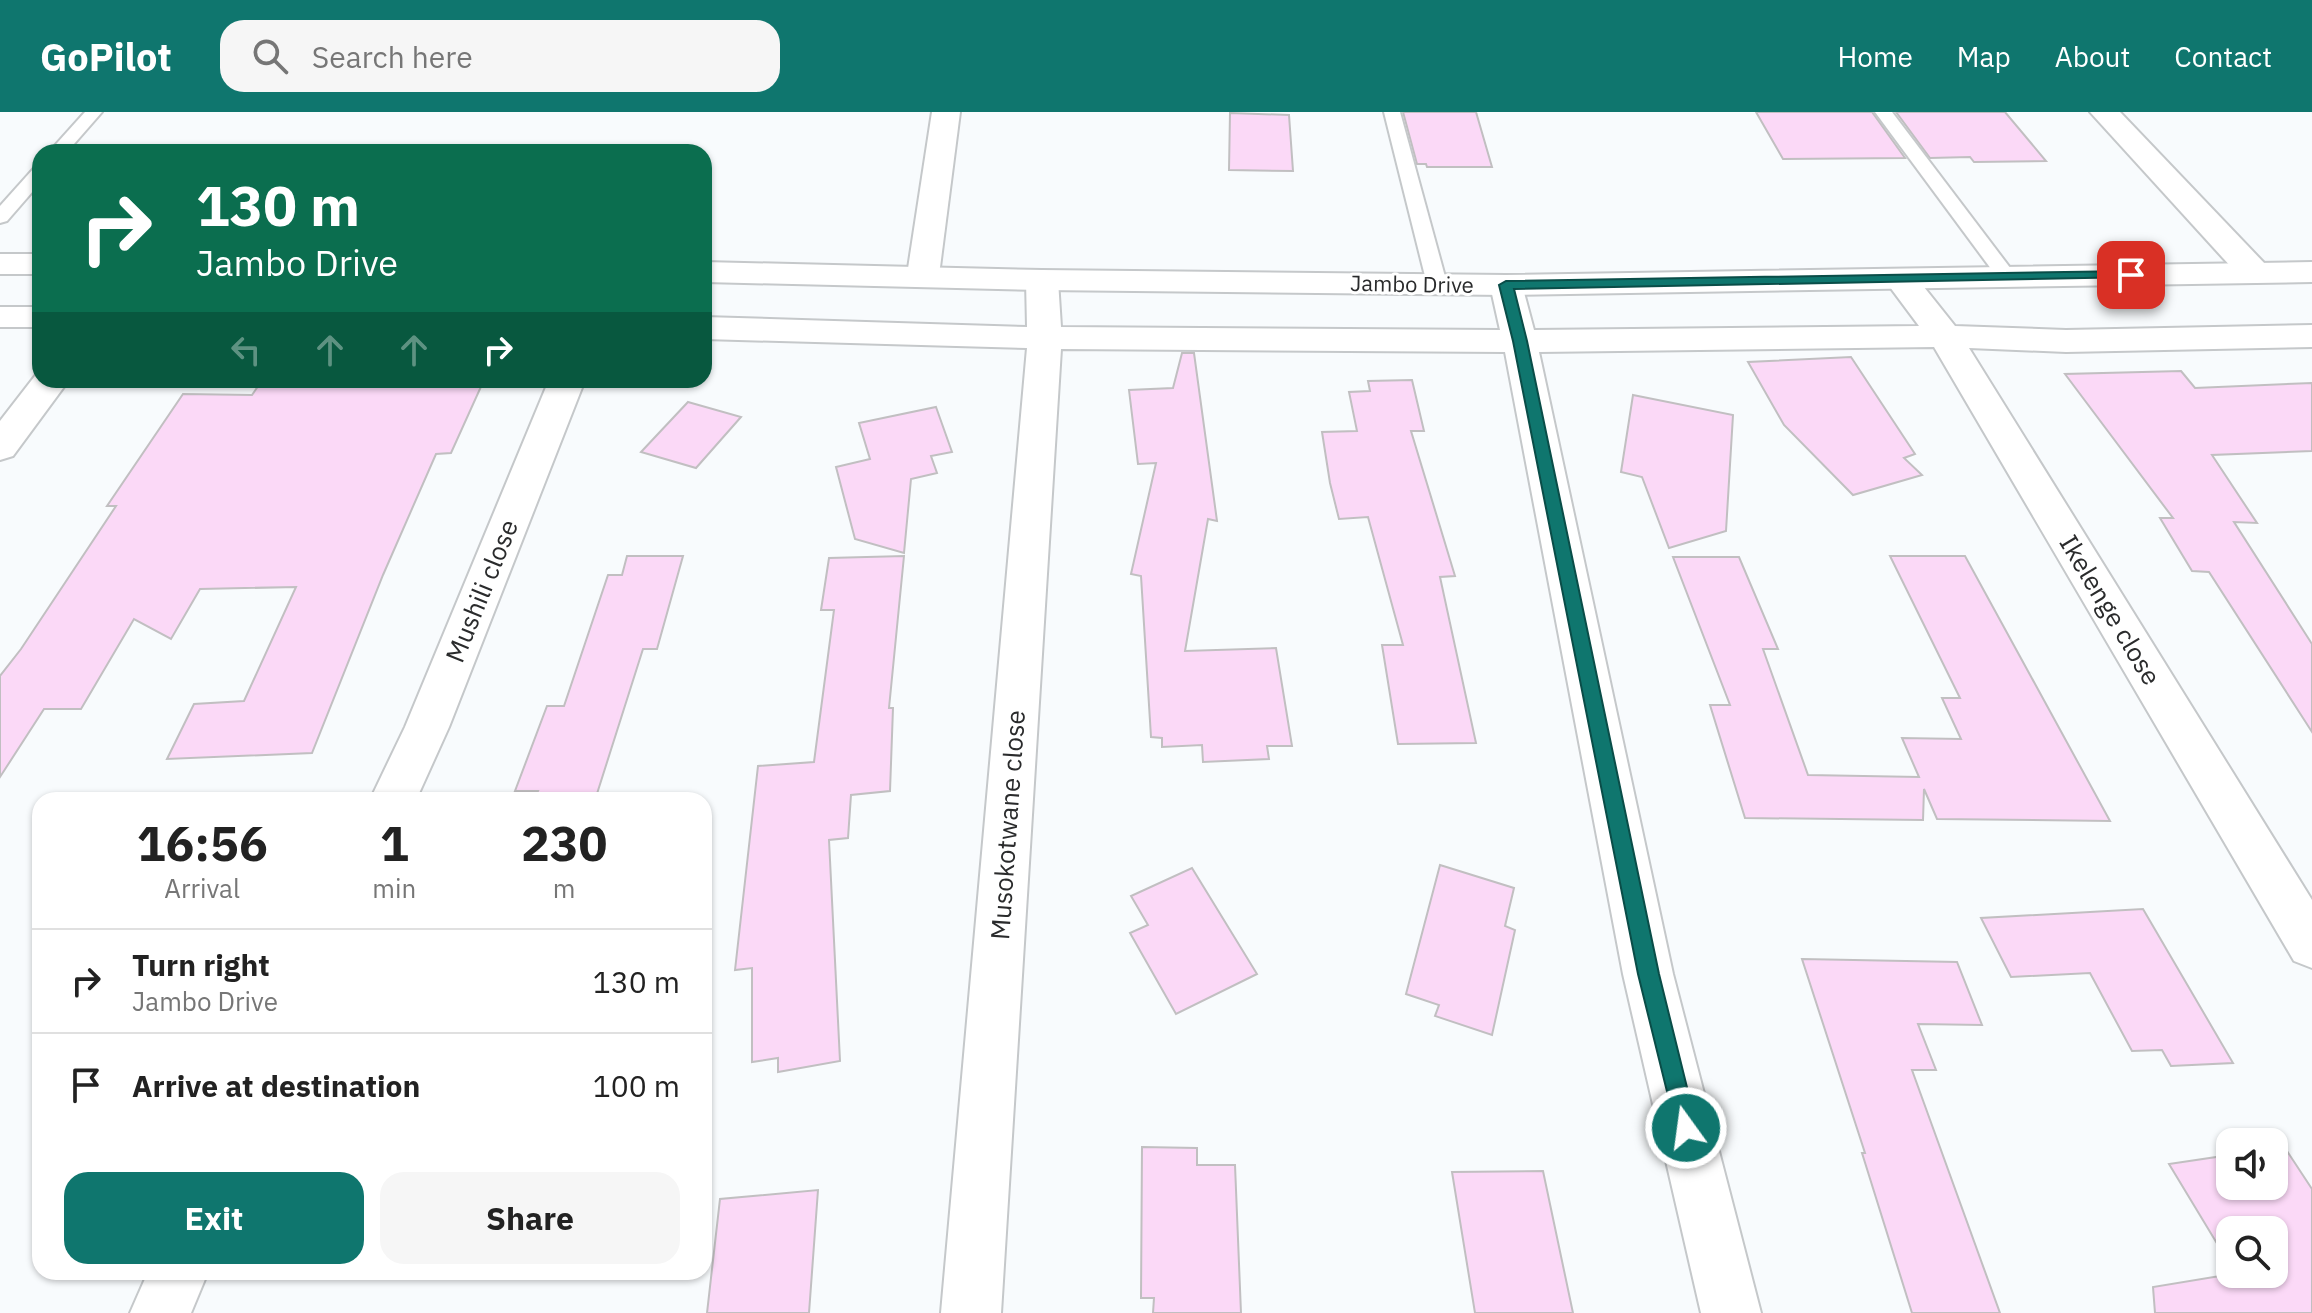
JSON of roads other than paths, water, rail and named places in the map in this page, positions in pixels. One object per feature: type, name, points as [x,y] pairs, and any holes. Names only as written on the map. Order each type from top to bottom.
[{"type":"street","points":[[923,275],[946,112]]},
{"type":"street","points":[[2104,112],[2255,273]]},
{"type":"street","points":[[0,264],[32,264]]},
{"type":"street","name":"Jambo Drive","points":[[712,272],[1042,280],[1506,285],[2312,272]]},
{"type":"street","name":"Ikelenge close","points":[[1900,279],[1945,336],[2312,945]]},
{"type":"street","name":"Musokotwane close","points":[[971,1313],[1045,338],[1042,280]]},
{"type":"street","points":[[1506,285],[1520,341],[1648,974],[1731,1313]]},
{"type":"street","points":[[0,317],[32,317]]},
{"type":"street","points":[[712,328],[1045,338],[1520,341],[1945,336],[2066,341],[2312,336]]},
{"type":"street","points":[[0,447],[45,388]]},
{"type":"street","name":"Mushili close","points":[[397,792],[427,727],[564,388]]},
{"type":"street","points":[[160,1313],[175,1280]]},
{"type":"lane","points":[[65,144],[94,112]]},
{"type":"lane","points":[[1392,112],[1437,284]]},
{"type":"lane","points":[[1883,112],[2007,277]]},
{"type":"lane","points":[[0,217],[32,181]]}]
